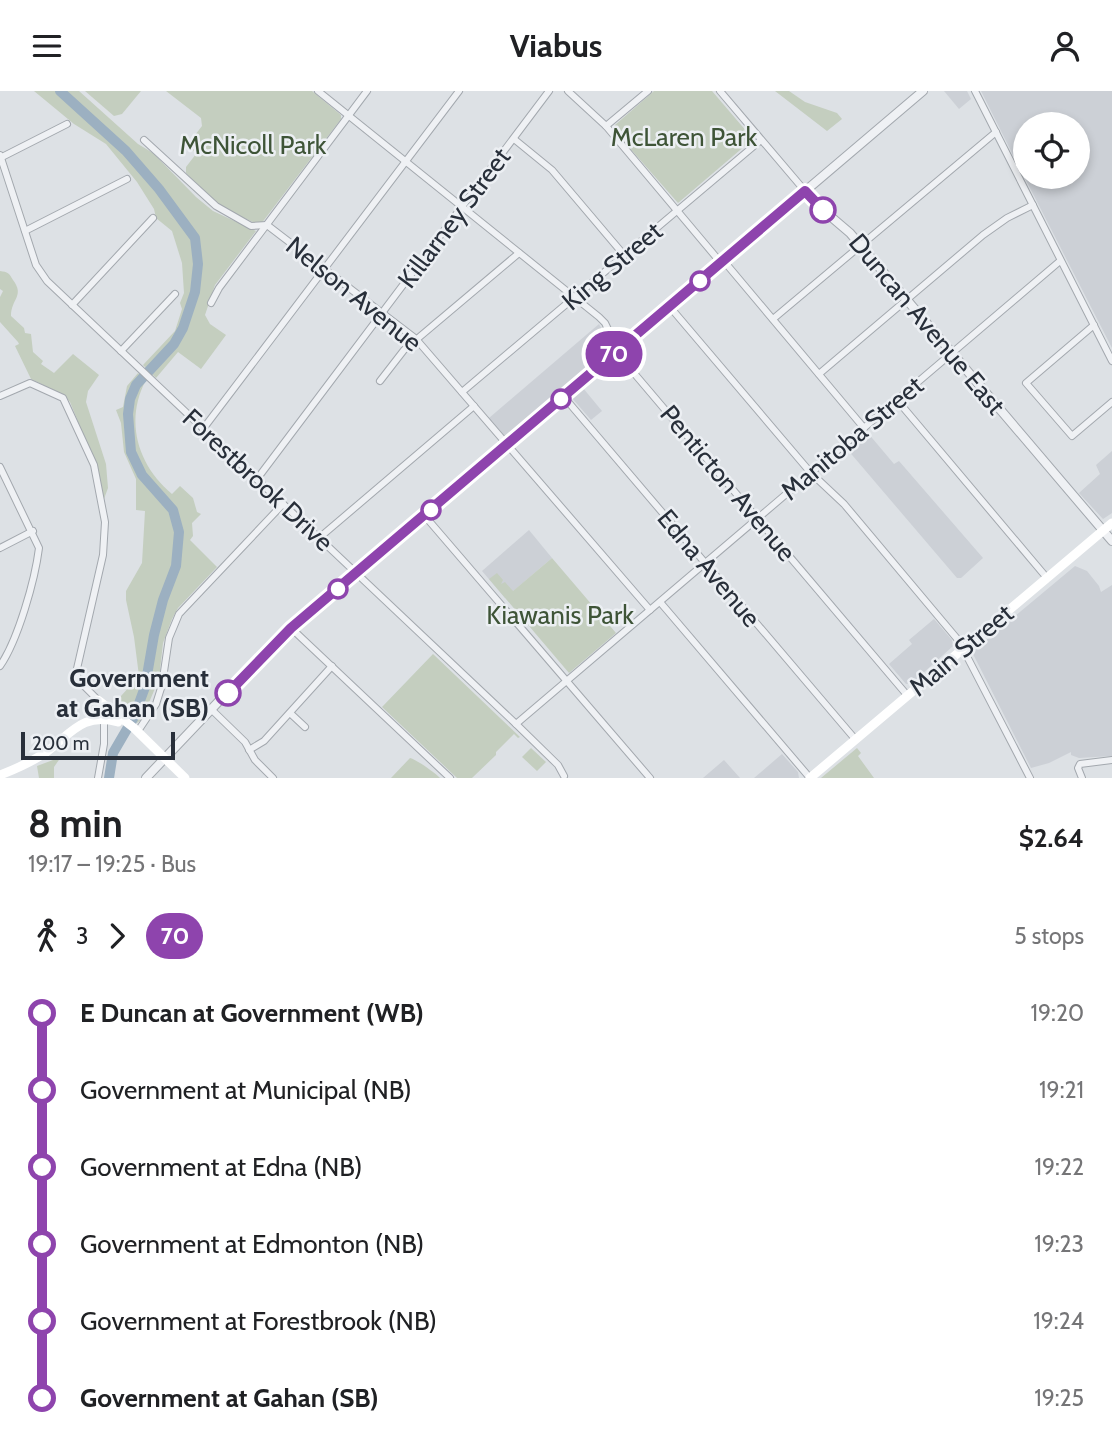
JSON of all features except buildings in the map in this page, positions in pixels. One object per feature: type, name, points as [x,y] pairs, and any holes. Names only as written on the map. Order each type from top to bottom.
[{"type":"main road","name":"Main Street","points":[[810,778],[1112,523]]},
{"type":"main road","points":[[98,700],[101,700],[113,721]]},
{"type":"main road","points":[[98,700],[101,711],[113,721],[134,731],[185,778]]},
{"type":"main road","points":[[0,775],[36,758],[79,725],[113,721]]},
{"type":"main road","points":[[164,760],[178,778]]},
{"type":"street","name":"Penticton Avenue","points":[[318,91],[603,321],[622,359],[907,695]]},
{"type":"street","points":[[211,303],[368,91]]},
{"type":"street","points":[[203,429],[459,91]]},
{"type":"street","name":"Killarney Street","points":[[257,479],[549,91]]},
{"type":"street","points":[[568,91],[606,127],[864,428]]},
{"type":"street","points":[[606,127],[648,91]]},
{"type":"street","name":"Duncan Avenue East","points":[[720,91],[805,191],[860,244],[1112,541]]},
{"type":"street","points":[[146,778],[291,628],[923,91]]},
{"type":"street","points":[[975,91],[1112,361]]},
{"type":"street","points":[[1,156],[67,124]]},
{"type":"street","points":[[773,319],[996,132]]},
{"type":"street","points":[[514,139],[552,170],[624,255]]},
{"type":"street","name":"Nelson Avenue","points":[[144,140],[216,206],[251,226],[267,225],[416,339],[650,611]]},
{"type":"street","name":"King Street","points":[[462,392],[761,140]]},
{"type":"street","name":"Forestbrook Drive","points":[[1,156],[39,270],[72,305],[516,724],[558,765],[564,776]]},
{"type":"street","points":[[25,231],[127,179]]},
{"type":"street","points":[[819,374],[983,235],[1007,218],[1033,205]]},
{"type":"street","points":[[72,305],[153,218]]},
{"type":"street","points":[[380,381],[416,339],[519,253]]},
{"type":"street","name":"Manitoba Street","points":[[516,724],[1060,261]]},
{"type":"street","points":[[121,351],[174,294]]},
{"type":"street","points":[[670,307],[811,474],[844,504],[963,648],[1030,778]]},
{"type":"street","points":[[1094,325],[1026,383],[1072,436],[1112,402]]},
{"type":"street","points":[[0,396],[30,383],[59,395],[68,403],[94,465],[103,507],[104,544],[76,677],[98,700]]},
{"type":"street","name":"Edna Avenue","points":[[564,397],[855,739]]},
{"type":"street","points":[[897,400],[1047,578]]},
{"type":"street","points":[[319,538],[474,406]]},
{"type":"street","points":[[0,666],[13,640],[37,563],[39,548],[1,470]]},
{"type":"street","points":[[134,731],[156,704],[162,685],[169,638],[179,614],[283,504]]},
{"type":"street","points":[[424,515],[650,778]]},
{"type":"street","points":[[0,548],[33,531]]},
{"type":"street","points":[[660,602],[810,778]]},
{"type":"street","points":[[291,628],[450,778]]},
{"type":"street","points":[[249,750],[261,744],[332,666]]},
{"type":"street","points":[[212,710],[242,739],[255,761],[273,778]]},
{"type":"street","points":[[290,712],[305,727]]},
{"type":"street","points":[[98,778],[105,736],[113,721]]},
{"type":"street","points":[[1082,778],[1078,768],[1080,764],[1112,760]]},
{"type":"shaded area","points":[[944,91],[967,91],[971,99],[959,109]]},
{"type":"shaded area","points":[[981,91],[1112,91],[1112,348],[1030,189],[1090,189],[1090,112],[1013,112],[1013,155]]},
{"type":"shaded area","points":[[599,324],[609,350],[505,436],[489,418]]},
{"type":"shaded area","points":[[583,388],[602,411],[591,420],[572,398]]},
{"type":"shaded area","points":[[867,432],[894,464],[899,461],[983,558],[961,578],[957,578],[847,449]]},
{"type":"shaded area","points":[[1112,451],[1112,513],[1103,519],[1079,493],[1100,474],[1096,465]]},
{"type":"shaded area","points":[[529,530],[552,558],[505,598],[482,571]]},
{"type":"shaded area","points":[[1075,566],[1087,571],[1101,592],[1112,585],[1112,756],[1079,758],[1071,755],[1071,752],[1031,768],[972,652]]},
{"type":"shaded area","points":[[934,619],[952,640],[953,646],[912,683],[906,684],[889,664],[912,644],[909,640]]},
{"type":"shaded area","points":[[782,754],[798,772],[799,778],[754,778]]},
{"type":"shaded area","points":[[724,760],[740,778],[703,778]]},
{"type":"green space","points":[[34,91],[79,91],[138,144],[153,153],[213,211],[256,231],[215,285],[205,315],[210,324],[226,335],[201,369],[178,352],[156,378],[143,365],[175,331],[182,309],[182,263],[172,231],[156,218],[154,209],[137,182],[106,144],[74,124]]},
{"type":"green space","name":"McNicoll Park","points":[[85,91],[141,91],[122,114],[114,116]]},
{"type":"green space","name":"McNicoll Park","points":[[166,91],[312,91],[341,115],[341,119],[261,224],[257,224],[216,205],[186,173],[186,167],[196,154],[188,144],[202,126],[201,118]]},
{"type":"green space","name":"McLaren Park","points":[[654,91],[712,91],[753,139],[678,203],[613,129]]},
{"type":"green space","points":[[775,91],[789,91],[805,102],[837,113],[842,119],[827,131]]},
{"type":"green space","points":[[0,271],[7,272],[16,285],[18,294],[11,316],[24,328],[25,333],[31,334],[33,352],[43,361],[41,364],[54,373],[73,354],[99,375],[88,391],[86,402],[106,464],[108,488],[104,499],[97,468],[70,402],[64,395],[31,379],[15,346],[18,342],[0,322],[0,297],[3,291],[0,289]]},
{"type":"green space","points":[[138,373],[146,380],[136,411],[138,442],[143,456],[150,470],[172,494],[180,486],[193,498],[197,512],[201,514],[192,523],[193,536],[190,540],[217,567],[178,608],[172,619],[163,643],[159,679],[142,719],[137,723],[124,717],[112,706],[139,676],[126,591],[142,563],[145,511],[136,510],[136,479],[124,452],[121,423],[116,410],[123,407],[127,386]]},
{"type":"green space","name":"Kiawanis Park","points":[[552,558],[616,633],[569,673],[489,579],[497,573],[503,580],[501,584],[505,582],[513,591]]},
{"type":"green space","points":[[433,654],[520,737],[514,734],[472,778],[457,778],[382,707]]},
{"type":"green space","points":[[531,748],[546,762],[537,771],[522,757]]},
{"type":"green space","points":[[857,748],[861,753],[858,756],[874,778],[821,778]]},
{"type":"green space","points":[[61,757],[54,767],[54,778],[39,778],[37,766]]},
{"type":"green space","points":[[410,758],[417,761],[440,778],[391,778]]},
{"type":"waterway","points":[[60,91],[126,151],[159,189],[195,238],[198,264],[195,292],[183,328],[174,344],[136,385],[130,399],[128,414],[131,452],[142,475],[173,510],[179,532],[176,566],[154,635],[145,687],[134,717],[113,753],[109,778]]},
{"type":"bus line","name":"70","points":[[228,693],[291,628],[805,191],[823,210]]},
{"type":"place","name":"Government at Gahan (SB)","points":[[228,693]]}]
